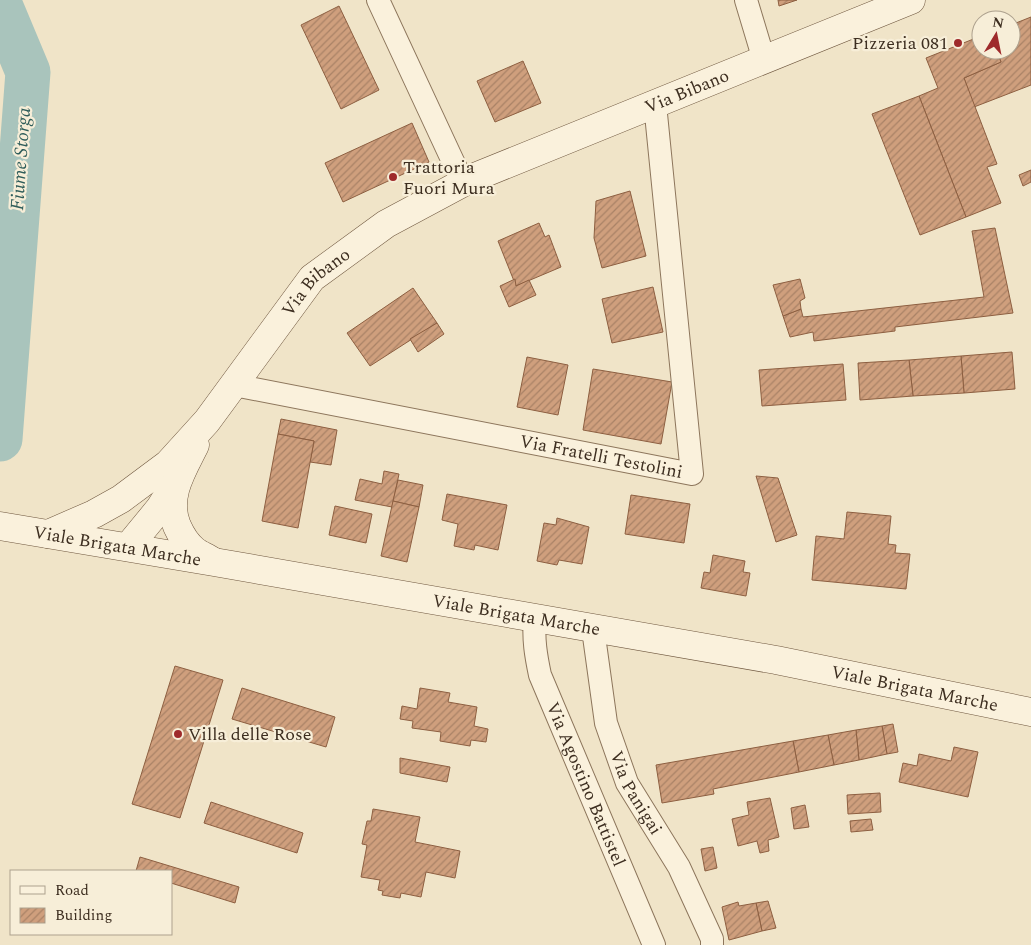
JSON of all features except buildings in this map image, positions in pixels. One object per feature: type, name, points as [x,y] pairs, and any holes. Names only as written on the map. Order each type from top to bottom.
[{"type":"street","points":[[378,0],[463,183]]},
{"type":"street","points":[[746,0],[764,60]]},
{"type":"street","name":"Via Bibano","points":[[48,534],[94,514],[121,499],[168,464],[207,421],[312,278],[386,224],[470,179],[911,0]]},
{"type":"street","name":"Via Fratelli Testolini","points":[[234,385],[692,474],[655,104]]},
{"type":"street","name":"Via Bibano","points":[[207,421],[181,474],[173,496],[173,515],[180,534],[194,551],[214,562]]},
{"type":"street","points":[[121,499],[116,510],[114,532],[123,546],[160,508],[181,474]]},
{"type":"street","name":"Viale Brigata Marche","points":[[0,526],[776,660],[1031,712]]},
{"type":"street","name":"Via Agostino Battistel","points":[[535,619],[533,635],[540,675],[654,945]]},
{"type":"street","name":"Via Panigai","points":[[593,629],[606,723],[627,783],[679,867],[712,939],[712,945]]},
{"type":"waterway","name":"Fiume Storga","points":[[0,5],[28,72],[0,439]]},
{"type":"place","name":"Pizzeria 081","points":[[958,43]]},
{"type":"place","name":"Trattoria Fuori Mura","points":[[393,177]]},
{"type":"place","name":"Villa delle Rose","points":[[178,734]]}]
